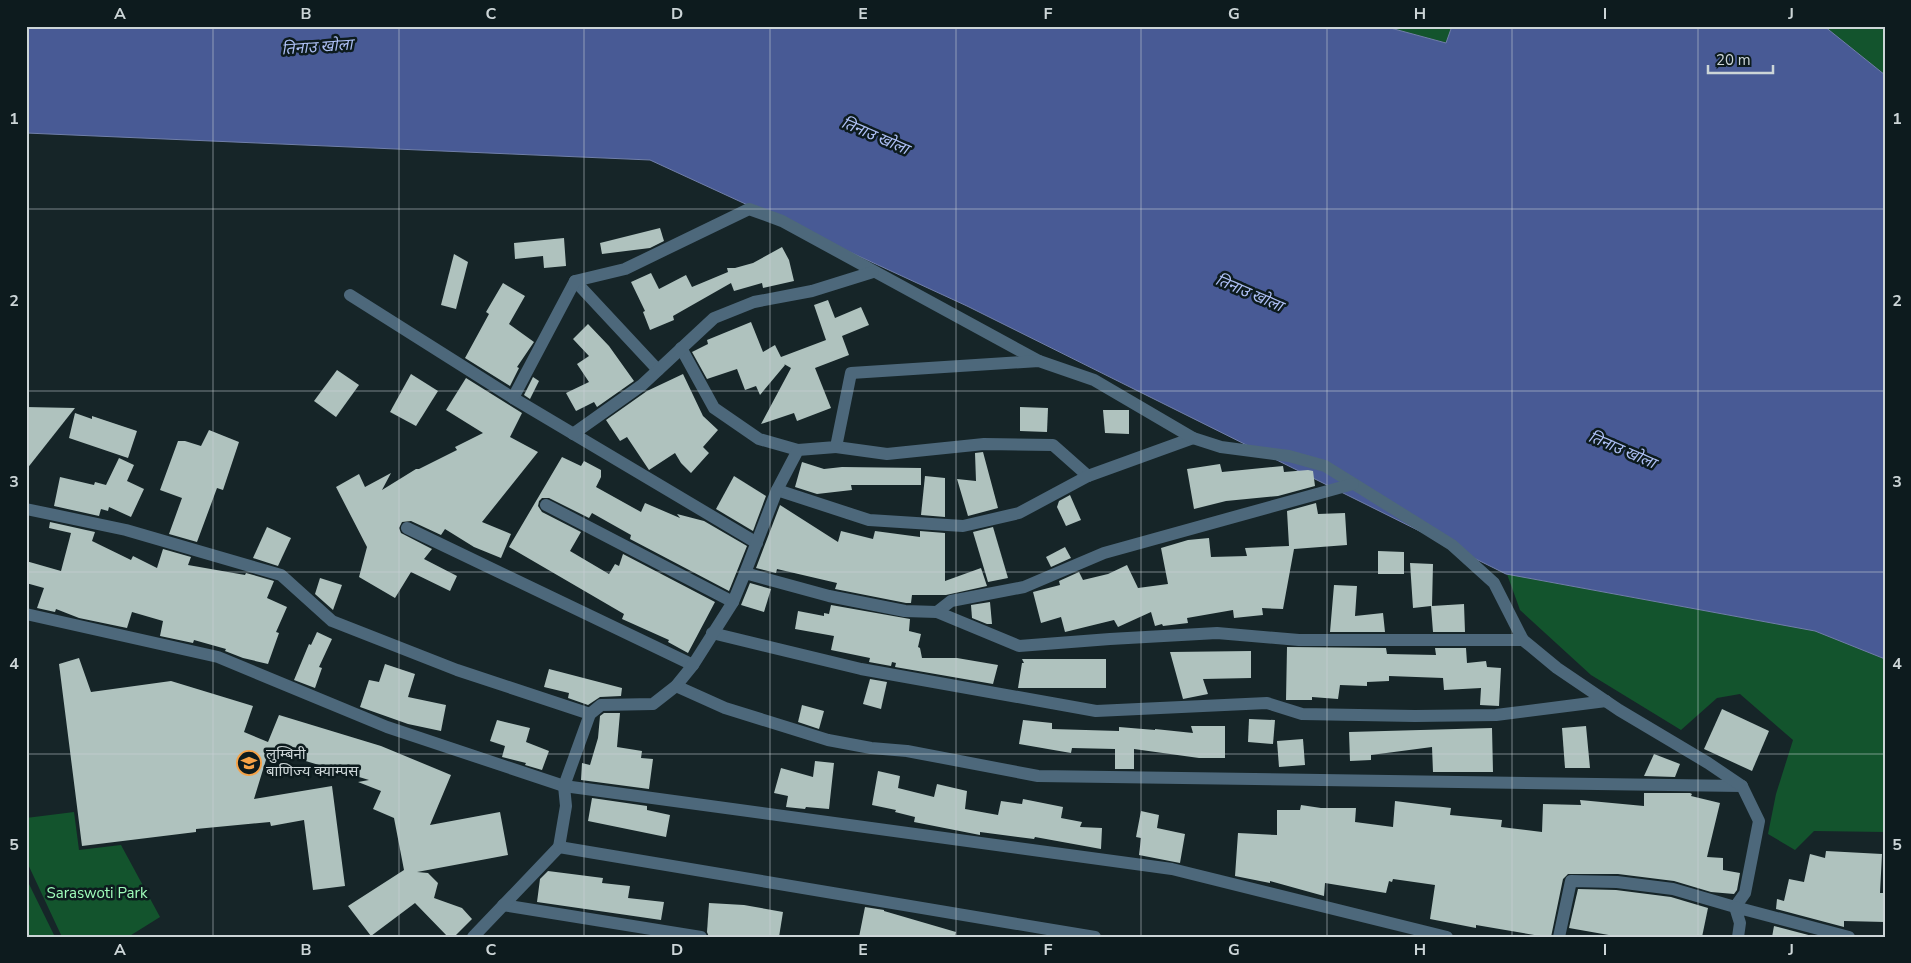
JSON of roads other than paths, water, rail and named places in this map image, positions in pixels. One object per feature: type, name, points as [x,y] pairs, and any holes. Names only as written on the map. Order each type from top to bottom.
[{"type":"street","points":[[513,398],[576,282],[625,269],[748,209],[782,221],[873,272],[1039,360],[1094,380],[1193,438],[1221,447],[1289,456],[1325,466],[1452,545],[1494,583],[1523,640],[1557,668],[1606,701],[1742,786],[1759,821],[1745,893],[1735,907]]},
{"type":"street","points":[[573,434],[642,385],[714,318],[754,302],[812,291],[873,272]]},
{"type":"street","points":[[576,282],[658,370]]},
{"type":"street","points":[[350,296],[513,398],[757,543]]},
{"type":"street","points":[[681,348],[714,408],[759,439],[798,450],[836,447],[887,454],[984,444],[1054,445],[1088,476]]},
{"type":"street","points":[[836,447],[851,373],[1039,360]]},
{"type":"street","points":[[777,490],[869,520],[963,526],[1019,513],[1088,476],[1193,438]]},
{"type":"street","points":[[473,937],[559,847],[566,806],[564,786],[590,714],[601,705],[653,704],[676,686],[693,665],[733,602],[777,490],[798,450]]},
{"type":"street","points":[[937,612],[951,601],[1024,587],[1104,553],[1353,484]]},
{"type":"street","points":[[546,505],[733,602]]},
{"type":"street","points":[[26,509],[126,530],[281,575],[332,621],[457,670],[590,714]]},
{"type":"street","points":[[406,528],[693,665]]},
{"type":"street","points":[[745,573],[829,596],[905,611],[937,612],[1019,646],[1217,633],[1298,640],[1523,640]]},
{"type":"street","points":[[26,614],[218,657],[387,727],[564,786],[1172,870],[1447,937]]},
{"type":"street","points":[[712,633],[861,669],[1096,711],[1267,702],[1302,714],[1496,715],[1606,701]]},
{"type":"street","points":[[676,686],[726,708],[828,740],[871,748],[907,751],[1038,776],[1742,786]]},
{"type":"street","points":[[559,847],[1096,937]]},
{"type":"street","points":[[1559,937],[1570,881],[1617,882],[1673,889],[1849,937]]},
{"type":"street","points":[[503,905],[701,937]]},
{"type":"street","points":[[1735,907],[1740,922],[1738,937]]},
{"type":"water","name":"तिनाउ खोला","points":[[26,26],[1383,26],[1446,43],[1452,26],[1824,26],[1885,75],[1885,659],[1815,631],[1506,574],[967,306],[650,160],[26,133]]},
{"type":"place","name":"लुम्बिनी बाणिज्य क्याम्पस","points":[[249,763]]},
{"type":"park label","name":"Saraswoti Park","points":[[97,893]]}]
